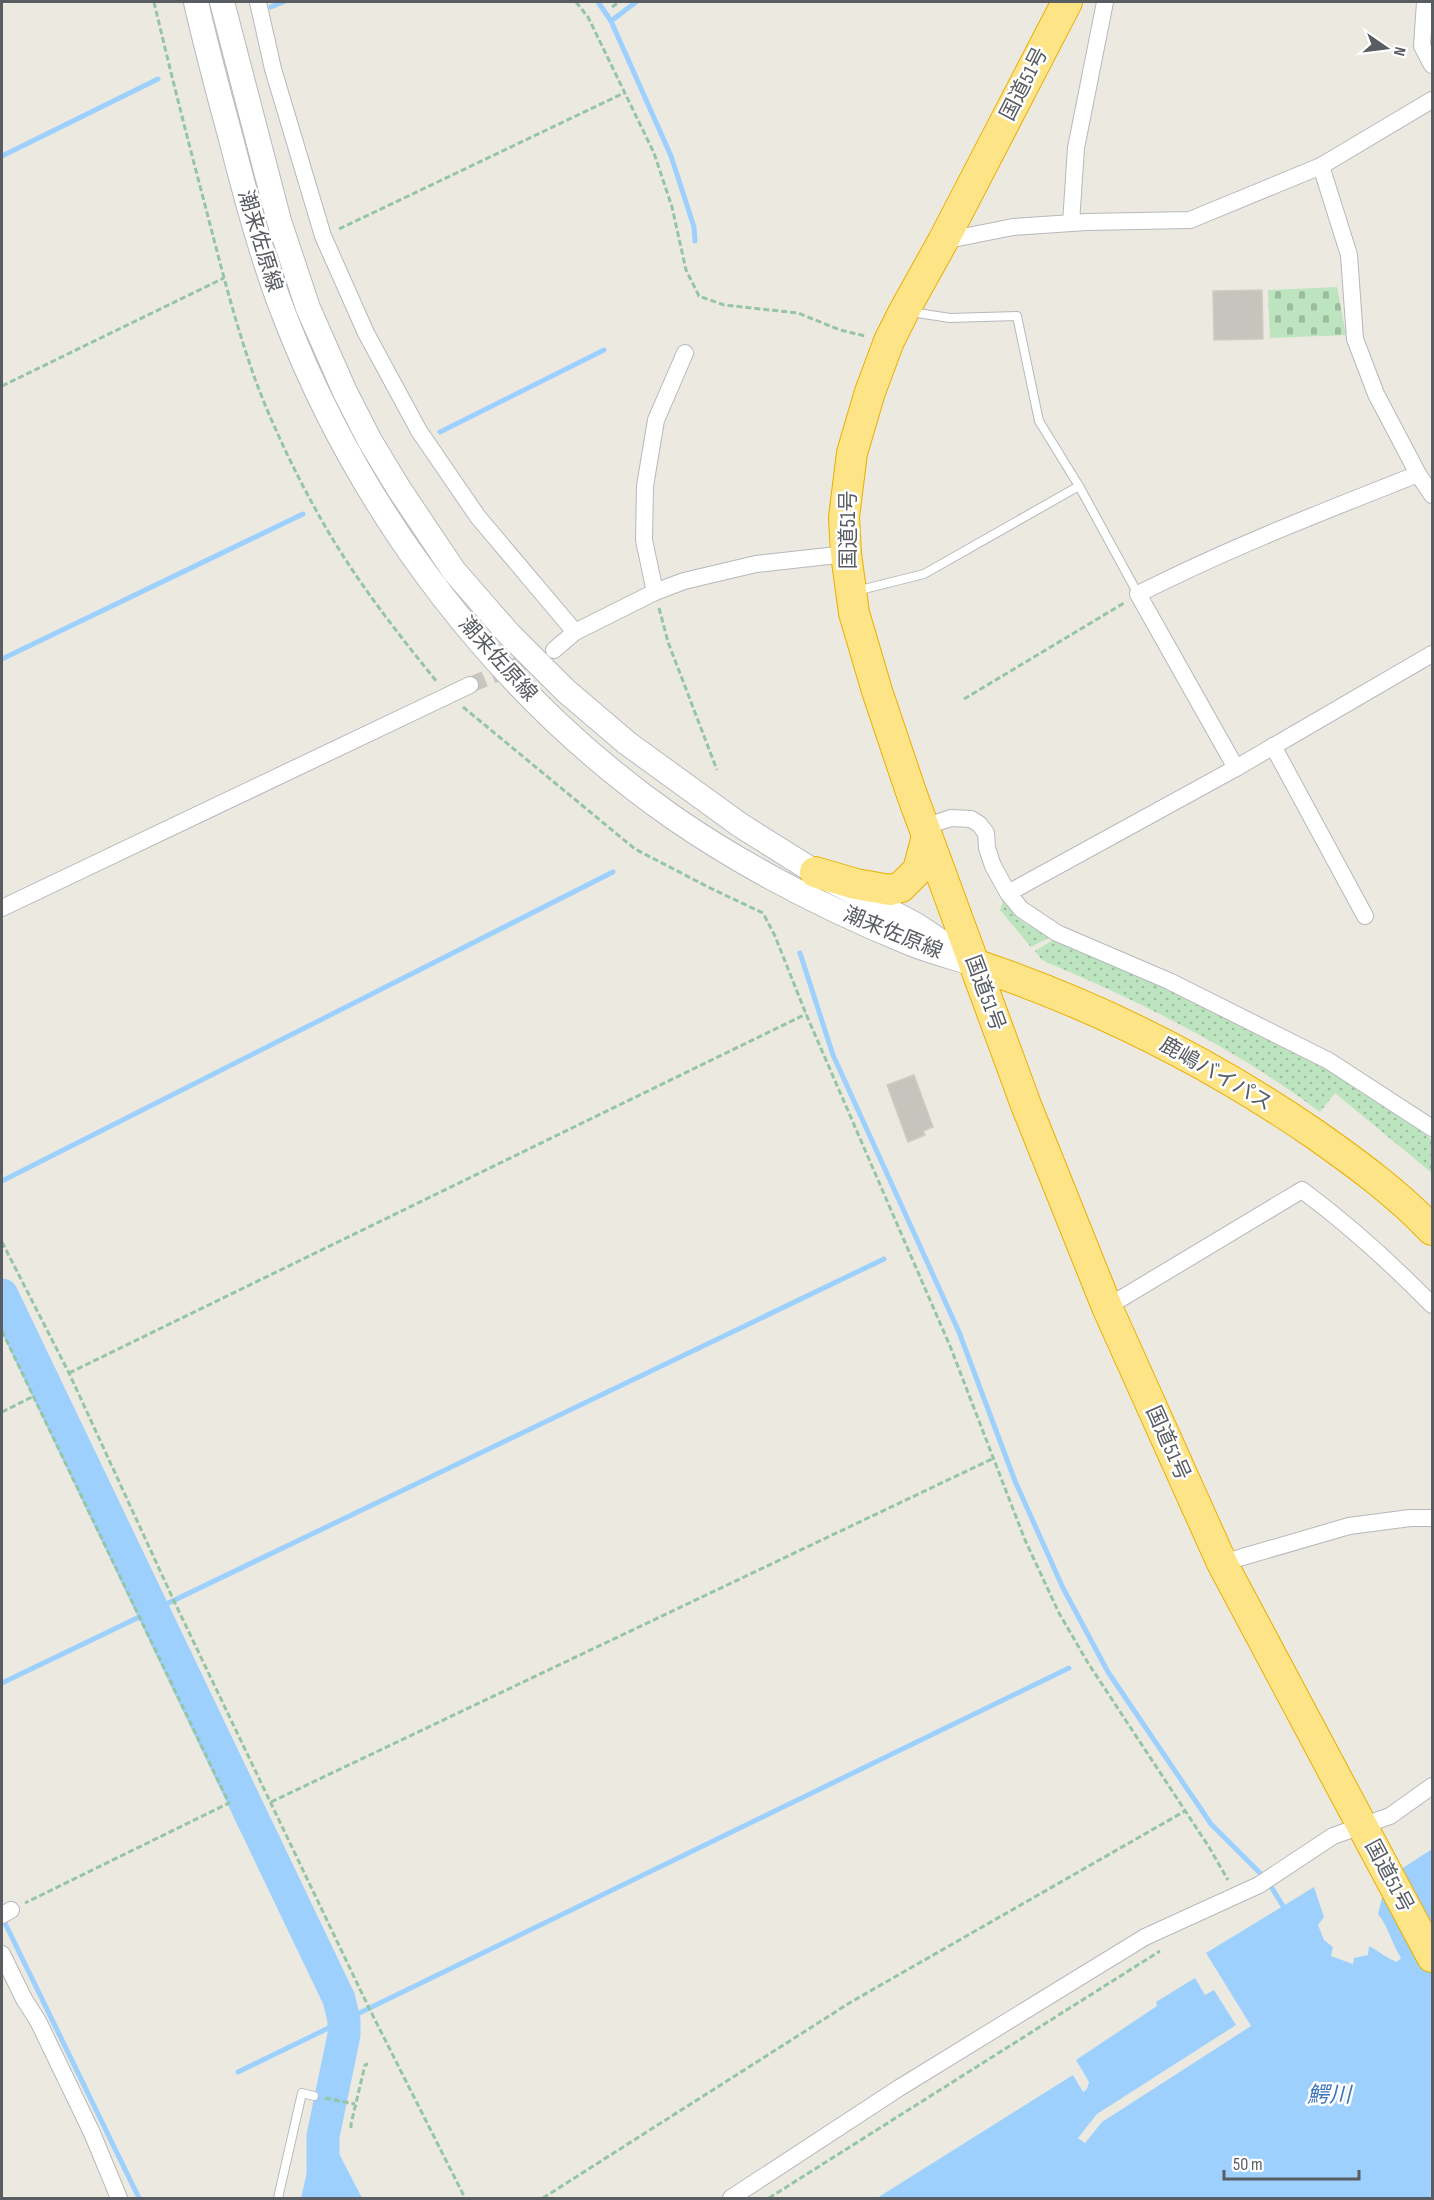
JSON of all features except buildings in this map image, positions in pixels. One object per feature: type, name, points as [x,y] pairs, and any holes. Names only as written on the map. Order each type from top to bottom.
[{"type":"highway","name":"国道51号","points":[[1067,2],[943,241],[904,310],[889,341],[870,392],[852,453],[844,517],[850,592],[859,633],[877,691],[926,832],[1048,1163],[1107,1307],[1222,1563],[1362,1827],[1384,1863],[1432,1957]]},
{"type":"highway","points":[[815,872],[856,884],[890,890],[901,886],[918,870],[926,832]]},
{"type":"highway","name":"鹿嶋バイパス","points":[[974,964],[1067,998],[1118,1021],[1168,1046],[1264,1100],[1358,1165],[1406,1203],[1432,1230]]},
{"type":"main road","name":"潮来佐原線","points":[[196,2],[255,231],[285,318],[322,403],[378,503],[430,579],[488,652],[550,716],[606,766],[673,817],[716,845],[761,872],[820,902],[914,945],[974,964]]},
{"type":"main road","name":"潮来佐原線","points":[[222,2],[279,221],[308,308],[345,392],[370,441],[454,571],[501,625],[566,691],[627,743],[686,787],[815,872],[916,925],[974,964]]},
{"type":"street","points":[[258,2],[273,69],[323,236],[366,333],[419,431],[478,517],[575,632]]},
{"type":"street","points":[[1071,223],[1076,148],[1105,2]]},
{"type":"street","points":[[1425,2],[1422,46],[1432,65]]},
{"type":"street","points":[[943,241],[1013,227],[1190,220],[1321,166],[1432,100]]},
{"type":"street","points":[[1321,166],[1349,255],[1355,339],[1376,394],[1418,474],[1432,495]]},
{"type":"street","points":[[655,592],[644,540],[645,486],[656,420],[685,353]]},
{"type":"street","points":[[1236,768],[1138,594],[1203,561],[1258,537],[1418,474]]},
{"type":"street","points":[[554,650],[575,632],[655,592],[684,581],[745,566],[846,554]]},
{"type":"street","points":[[1008,893],[1236,768],[1432,654]]},
{"type":"street","points":[[2,908],[470,685]]},
{"type":"street","points":[[1273,747],[1365,916]]},
{"type":"street","points":[[926,832],[951,818],[971,819],[979,824],[986,833],[987,848],[993,866],[1008,893],[1021,909],[1057,933],[1169,981],[1329,1061],[1431,1124]]},
{"type":"street","points":[[1107,1307],[1302,1190],[1361,1237],[1432,1305]]},
{"type":"street","points":[[1222,1563],[1349,1526],[1410,1518],[1432,1518]]},
{"type":"street","points":[[731,2199],[899,2088],[1145,1937],[1267,1881],[1334,1836],[1390,1816],[1432,1786]]},
{"type":"street","points":[[2,1954],[24,1999],[38,2020],[92,2133],[119,2199]]},
{"type":"lane","points":[[904,310],[950,318],[1017,316],[1039,421],[1079,486],[1138,594]]},
{"type":"lane","points":[[850,592],[924,574],[1079,486]]},
{"type":"lane","points":[[278,2199],[302,2093],[314,2096]]},
{"type":"path","points":[[154,2],[224,278],[256,380],[294,467],[321,519],[394,630],[447,694],[635,849],[763,913],[775,936],[806,1014],[950,1346],[1025,1540],[1059,1613],[1088,1664],[1218,1861],[1236,1896]]},
{"type":"path","points":[[576,2],[588,17],[654,153],[672,207],[686,270],[699,296],[724,305],[798,313],[840,330],[889,341]]},
{"type":"path","points":[[612,7],[619,2]]},
{"type":"path","points":[[323,236],[624,93]]},
{"type":"path","points":[[2,386],[224,278]]},
{"type":"path","points":[[655,592],[668,642],[717,770]]},
{"type":"path","points":[[964,699],[1138,594]]},
{"type":"path","points":[[69,1373],[806,1014]]},
{"type":"path","points":[[2,1242],[69,1373],[174,1601],[369,2008],[465,2199]]},
{"type":"path","points":[[2,1331],[229,1803],[6,1912]]},
{"type":"path","points":[[2,1412],[34,1396]]},
{"type":"path","points":[[272,1802],[992,1459]]},
{"type":"path","points":[[543,2199],[851,2002],[1185,1811]]},
{"type":"path","points":[[769,2199],[1166,1947]]},
{"type":"path","points":[[351,2128],[364,2066],[368,2064]]},
{"type":"path","points":[[314,2096],[355,2104]]},
{"type":"green space","points":[[1337,287],[1346,335],[1270,338],[1268,290]]},
{"type":"green space","points":[[1003,901],[1020,920],[1050,937],[1031,947],[1000,910]]},
{"type":"green space","points":[[1053,940],[1151,980],[1304,1052],[1402,1116],[1432,1140],[1432,1173],[1335,1093],[1320,1112],[1254,1067],[1186,1027],[1042,960],[1035,951]]},
{"type":"water","name":"鰐川","points":[[1432,1849],[1432,2198],[877,2198],[1073,2075],[1083,2092],[1087,2089],[1089,2082],[1076,2060],[1157,2006],[1156,2002],[1195,1978],[1205,1995],[1214,1990],[1236,2025],[1097,2114],[1078,2138],[1085,2143],[1102,2122],[1251,2026],[1206,1953],[1314,1887],[1324,1917],[1318,1925],[1324,1940],[1333,1947],[1331,1956],[1353,1964],[1354,1958],[1368,1955],[1369,1946],[1397,1962],[1401,1958],[1378,1914],[1382,1898],[1392,1875]]},
{"type":"water","points":[[323,2102],[337,2105],[330,2136],[362,2198],[301,2198]]},
{"type":"waterway","points":[[271,7],[283,2]]},
{"type":"waterway","points":[[598,2],[611,21],[671,156],[694,227],[695,241]]},
{"type":"waterway","points":[[611,21],[636,2]]},
{"type":"waterway","points":[[2,156],[158,79]]},
{"type":"waterway","points":[[440,432],[604,350]]},
{"type":"waterway","points":[[2,659],[303,514]]},
{"type":"waterway","points":[[2,1181],[613,872]]},
{"type":"waterway","points":[[800,953],[833,1055],[959,1332],[1015,1481],[1063,1588],[1108,1672],[1211,1824],[1267,1880],[1283,1906]]},
{"type":"waterway","points":[[2,1683],[884,1259]]},
{"type":"waterway","points":[[2,1295],[339,1999],[344,2020],[344,2035],[323,2136],[323,2198]]},
{"type":"waterway","points":[[238,2072],[1069,1668]]},
{"type":"waterway","points":[[2,1917],[139,2198]]},
{"type":"tunnel","points":[[470,685],[541,655]]}]
